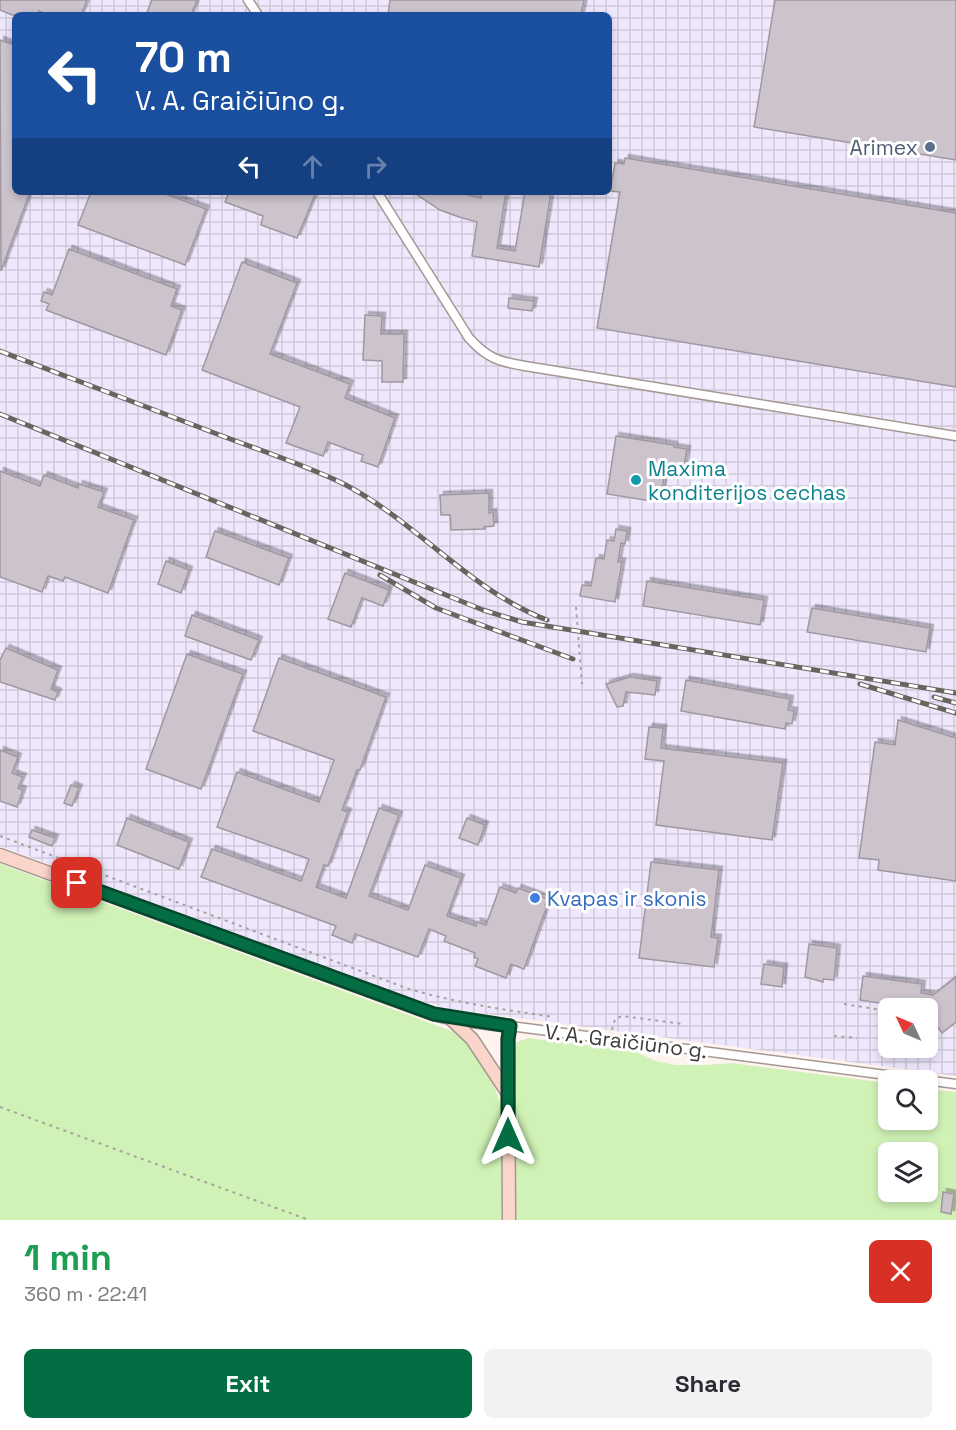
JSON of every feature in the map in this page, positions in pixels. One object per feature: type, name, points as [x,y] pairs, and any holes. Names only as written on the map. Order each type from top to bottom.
[{"type":"main road","name":"V. A. Graičiūno g.","points":[[0,855],[434,1014],[510,1026]]},
{"type":"main road","points":[[450,1018],[472,1039],[508,1094]]},
{"type":"main road","points":[[509,1220],[508,1039],[510,1026]]},
{"type":"street","points":[[379,195],[470,338],[485,354],[494,358],[525,366],[956,436]]},
{"type":"street","name":"V. A. Graičiūno g.","points":[[510,1026],[956,1084]]},
{"type":"path","points":[[576,607],[582,684]]},
{"type":"path","points":[[0,836],[406,988],[471,1005],[553,1017]]},
{"type":"path","points":[[844,1004],[878,1009]]},
{"type":"path","points":[[609,1038],[615,1019],[622,1016],[683,1024]]},
{"type":"path","points":[[834,1036],[857,1038]]},
{"type":"path","points":[[0,1107],[309,1220]]},
{"type":"shaded area","points":[[0,0],[956,0],[956,1076],[938,1074],[938,1070],[911,1070],[449,1009],[393,993],[0,846]]},
{"type":"green space","points":[[0,864],[457,1033],[485,1068],[502,1110],[502,1220],[0,1220]]},
{"type":"green space","points":[[528,1038],[635,1051],[655,1061],[676,1065],[731,1063],[878,1082],[878,1130],[938,1130],[938,1090],[956,1092],[956,1220],[516,1220],[515,1050],[517,1042]]},
{"type":"building","points":[[0,0],[87,0],[82,12],[12,12],[12,15],[0,10]]},
{"type":"building","points":[[152,0],[197,0],[192,12],[147,12]]},
{"type":"building","points":[[390,0],[584,0],[582,12],[388,12]]},
{"type":"building","points":[[775,0],[956,0],[956,160],[754,127]]},
{"type":"building","points":[[0,40],[12,44],[12,195],[29,195],[1,271]]},
{"type":"building","points":[[625,158],[956,213],[956,387],[597,328],[620,192],[612,191],[612,180],[615,163],[624,164]]},
{"type":"building","points":[[90,195],[168,195],[206,209],[185,265],[78,225]]},
{"type":"building","points":[[228,195],[315,195],[297,238],[261,225],[263,216],[225,202]]},
{"type":"building","points":[[418,195],[468,195],[481,198],[482,195],[506,195],[497,248],[515,251],[524,195],[551,195],[539,267],[472,256],[477,222],[440,210]]},
{"type":"building","points":[[69,249],[177,289],[171,306],[182,310],[166,355],[46,310],[49,304],[41,301],[44,292],[52,295]]},
{"type":"building","points":[[242,262],[297,283],[270,354],[350,384],[345,398],[395,418],[378,467],[361,461],[363,455],[328,442],[323,456],[286,443],[300,407],[202,370]]},
{"type":"building","points":[[509,298],[534,301],[532,311],[508,308]]},
{"type":"building","points":[[365,315],[382,316],[381,334],[404,334],[403,382],[382,382],[382,361],[363,360]]},
{"type":"building","name":"Maxima konditerijos cechas","points":[[616,436],[687,449],[684,466],[666,465],[661,495],[652,493],[651,501],[607,494]]},
{"type":"building","points":[[0,471],[40,486],[44,475],[78,488],[79,484],[104,492],[98,507],[134,520],[108,593],[65,577],[63,581],[48,576],[42,592],[0,577]]},
{"type":"building","points":[[489,493],[489,513],[493,512],[494,526],[484,527],[485,529],[451,530],[450,515],[441,515],[440,495]]},
{"type":"building","points":[[616,529],[627,531],[625,544],[621,543],[618,562],[622,562],[615,602],[580,596],[582,585],[591,586],[596,558],[604,559],[607,540],[614,541]]},
{"type":"building","points":[[215,531],[289,558],[279,585],[206,557]]},
{"type":"building","points":[[166,561],[189,570],[181,593],[158,584]]},
{"type":"building","points":[[345,573],[389,590],[383,606],[362,598],[351,627],[328,619]]},
{"type":"building","points":[[647,581],[764,600],[760,625],[643,606]]},
{"type":"building","points":[[812,608],[930,628],[926,652],[807,632]]},
{"type":"building","points":[[192,615],[259,640],[251,660],[185,636]]},
{"type":"building","points":[[6,648],[58,670],[51,689],[58,692],[55,700],[0,682],[0,660]]},
{"type":"building","points":[[187,654],[243,674],[201,789],[146,769]]},
{"type":"building","points":[[279,658],[386,697],[360,770],[357,770],[342,810],[348,812],[328,866],[324,865],[316,887],[346,898],[379,808],[399,815],[369,896],[408,910],[425,865],[461,878],[447,916],[476,926],[477,922],[486,925],[500,887],[516,893],[518,888],[548,899],[524,969],[511,964],[506,978],[475,966],[478,959],[474,957],[475,953],[444,941],[446,936],[429,929],[418,957],[355,934],[352,943],[332,935],[336,926],[201,877],[212,849],[301,881],[309,859],[217,827],[237,772],[319,802],[334,760],[253,731]]},
{"type":"building","points":[[630,677],[657,681],[655,695],[626,692],[623,706],[617,707],[606,684]]},
{"type":"building","points":[[686,680],[790,699],[788,710],[794,711],[792,724],[786,723],[785,729],[681,711]]},
{"type":"building","points":[[898,720],[956,738],[956,881],[878,870],[879,860],[859,858],[875,742],[895,745]]},
{"type":"building","points":[[649,727],[663,728],[661,748],[783,763],[772,840],[656,825],[664,761],[645,759]]},
{"type":"building","points":[[0,750],[18,757],[12,773],[23,777],[18,788],[23,790],[17,807],[0,801]]},
{"type":"building","points":[[71,785],[79,788],[72,806],[64,803]]},
{"type":"building","points":[[127,818],[189,842],[179,869],[117,845]]},
{"type":"building","points":[[467,818],[485,825],[478,845],[459,838]]},
{"type":"building","points":[[32,830],[55,838],[52,846],[29,837]]},
{"type":"building","points":[[651,862],[719,870],[711,937],[718,938],[714,967],[639,958]]},
{"type":"building","points":[[809,944],[837,948],[834,980],[823,979],[823,982],[805,977]]},
{"type":"building","points":[[764,964],[784,967],[782,987],[761,984]]},
{"type":"building","points":[[863,976],[922,984],[921,993],[933,995],[956,977],[956,1022],[942,1033],[938,1028],[938,998],[878,998],[878,1003],[860,1000]]},
{"type":"building","points":[[943,1192],[954,1194],[951,1214],[941,1212]]},
{"type":"railway","points":[[0,351],[344,484],[396,517],[493,591],[547,620]]},
{"type":"railway","points":[[0,414],[483,610],[522,622],[956,693]]},
{"type":"railway","points":[[380,575],[436,608],[573,659]]},
{"type":"railway","points":[[860,684],[956,713]]},
{"type":"railway","points":[[934,697],[956,703]]},
{"type":"place","name":"Arimex","points":[[930,147]]},
{"type":"place","name":"Maxima konditerijos cechas","points":[[636,480]]},
{"type":"place","name":"Kvapas ir skonis","points":[[535,898]]},
{"type":"route","points":[[77,883],[434,1014],[510,1026],[508,1136]]}]
